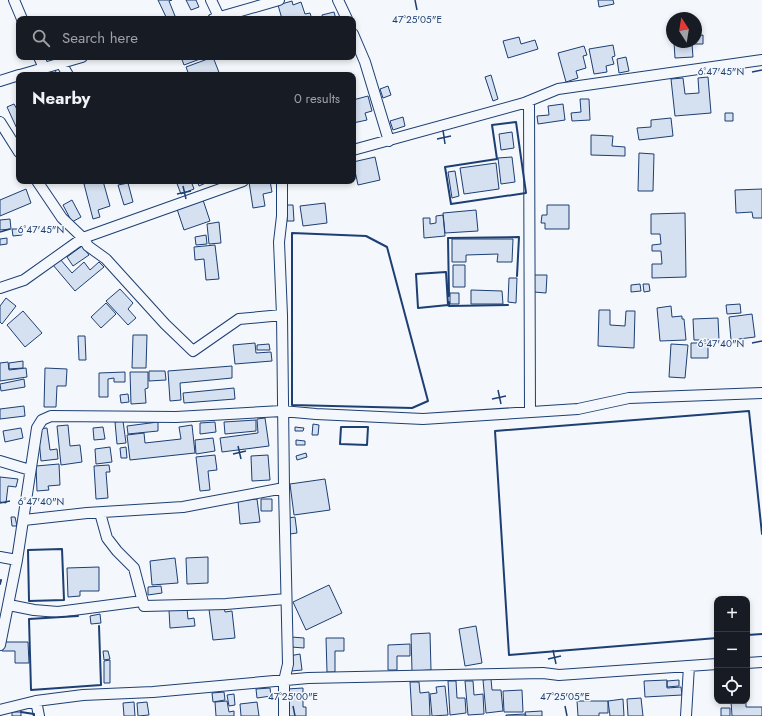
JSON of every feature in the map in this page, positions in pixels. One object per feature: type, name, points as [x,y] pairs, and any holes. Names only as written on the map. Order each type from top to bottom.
[{"type":"street","points":[[14,0],[21,16]]},
{"type":"street","points":[[211,0],[215,16]]},
{"type":"street","points":[[223,16],[279,0]]},
{"type":"street","points":[[338,0],[346,16]]},
{"type":"street","points":[[356,40],[366,62],[389,141]]},
{"type":"street","points":[[40,60],[44,68]]},
{"type":"street","points":[[30,72],[72,60]]},
{"type":"street","points":[[356,149],[529,101],[558,89],[762,60]]},
{"type":"street","points":[[61,63],[66,72]]},
{"type":"street","points":[[0,81],[16,76]]},
{"type":"street","points":[[529,101],[530,412]]},
{"type":"street","points":[[0,122],[16,147]]},
{"type":"street","points":[[39,184],[62,218],[83,238],[88,246],[106,260],[164,324],[193,351],[239,319],[282,315]]},
{"type":"street","points":[[0,288],[24,280],[83,238],[235,184]]},
{"type":"street","points":[[282,184],[282,216],[279,242],[282,315],[282,411],[288,664],[284,681],[284,716]]},
{"type":"street","points":[[0,645],[9,605],[24,520],[37,428],[42,420],[51,416],[176,417],[282,411],[423,419],[578,409],[629,398],[762,393]]},
{"type":"street","points":[[0,461],[30,470]]},
{"type":"street","points":[[24,520],[183,507],[284,488]]},
{"type":"street","points":[[100,513],[107,538],[117,551],[134,568],[138,578],[144,606],[150,607],[286,599]]},
{"type":"street","points":[[0,556],[17,560]]},
{"type":"street","points":[[9,605],[34,610],[58,612],[142,601]]},
{"type":"street","points":[[750,663],[762,662]]},
{"type":"street","points":[[0,710],[36,701],[83,695],[114,695],[320,677],[536,673],[559,675],[714,664]]},
{"type":"street","points":[[686,716],[689,666]]},
{"type":"street","points":[[36,701],[39,716]]},
{"type":"building","points":[[158,0],[172,0],[169,1],[175,16],[166,16]]},
{"type":"building","points":[[186,0],[196,0],[199,7],[191,10]]},
{"type":"building","points":[[598,0],[613,0],[614,4],[599,7]]},
{"type":"building","points":[[292,1],[293,5],[301,2],[305,14],[310,13],[311,16],[281,16],[278,5]]},
{"type":"building","points":[[334,12],[335,16],[322,16]]},
{"type":"building","points":[[519,37],[521,44],[535,40],[538,49],[508,58],[503,41]]},
{"type":"building","points":[[613,45],[615,56],[612,57],[614,64],[606,66],[607,72],[594,74],[589,49]]},
{"type":"building","points":[[584,46],[587,55],[583,56],[586,68],[576,71],[578,78],[566,82],[558,53]]},
{"type":"building","points":[[674,48],[692,48],[693,57],[675,58]]},
{"type":"building","points":[[626,57],[629,71],[619,73],[617,59]]},
{"type":"building","points":[[182,60],[197,60],[184,65]]},
{"type":"building","points":[[205,60],[214,60],[219,72],[188,72],[186,67]]},
{"type":"building","points":[[54,67],[56,72],[42,72]]},
{"type":"building","points":[[491,75],[498,99],[493,101],[485,77]]},
{"type":"building","points":[[708,77],[711,113],[675,116],[671,79],[683,78],[685,94],[699,93],[698,78]]},
{"type":"building","points":[[388,86],[391,95],[383,98],[380,89]]},
{"type":"building","points":[[368,96],[372,111],[365,113],[367,120],[356,122],[356,99]]},
{"type":"building","points":[[580,99],[589,99],[590,120],[572,121],[571,113],[581,112]]},
{"type":"building","points":[[14,104],[16,108],[16,126],[7,107]]},
{"type":"building","points":[[563,104],[565,120],[538,124],[537,116],[549,115],[548,106]]},
{"type":"building","points":[[725,113],[733,113],[733,121],[725,121]]},
{"type":"building","points":[[403,117],[405,126],[393,130],[390,121]]},
{"type":"building","points":[[671,118],[673,136],[639,140],[637,128],[651,127],[651,120]]},
{"type":"building","points":[[512,132],[514,148],[501,150],[499,134]]},
{"type":"building","points":[[591,135],[613,136],[612,146],[625,147],[625,156],[591,155]]},
{"type":"building","points":[[639,153],[654,154],[653,191],[638,191]]},
{"type":"building","points":[[375,157],[380,180],[358,185],[356,176],[356,161]]},
{"type":"building","points":[[512,157],[515,182],[501,184],[498,158]]},
{"type":"building","points":[[496,163],[499,189],[464,194],[460,168]]},
{"type":"building","points":[[455,171],[459,196],[452,198],[448,172]]},
{"type":"building","points":[[84,184],[104,184],[110,206],[98,210],[100,217],[93,219]]},
{"type":"building","points":[[128,184],[133,202],[124,205],[118,185]]},
{"type":"building","points":[[177,184],[192,184],[194,189],[181,194]]},
{"type":"building","points":[[249,184],[271,184],[272,192],[263,194],[265,206],[253,208]]},
{"type":"building","points":[[26,189],[31,203],[0,216],[0,200]]},
{"type":"building","points":[[762,189],[762,218],[753,218],[752,212],[736,213],[735,190]]},
{"type":"building","points":[[72,200],[81,217],[72,222],[63,205]]},
{"type":"building","points":[[203,200],[210,221],[184,230],[177,209]]},
{"type":"building","points":[[325,203],[327,223],[303,226],[300,206]]},
{"type":"building","points":[[287,205],[293,205],[294,221],[287,221]]},
{"type":"building","points":[[547,205],[569,205],[569,229],[545,229],[545,223],[541,223],[542,215],[547,215]]},
{"type":"building","points":[[476,210],[478,231],[445,233],[443,213]]},
{"type":"building","points":[[685,213],[686,277],[652,278],[652,264],[662,264],[661,251],[652,251],[652,245],[661,244],[660,234],[651,234],[651,214]]},
{"type":"building","points":[[443,215],[445,236],[424,238],[423,218],[430,218],[430,224],[436,223],[436,216]]},
{"type":"building","points":[[10,219],[11,229],[0,230],[0,220]]},
{"type":"building","points":[[219,222],[221,243],[209,244],[207,224]]},
{"type":"building","points":[[12,229],[21,229],[22,235],[13,236]]},
{"type":"building","points":[[206,235],[207,244],[196,245],[195,237]]},
{"type":"building","points":[[7,238],[7,244],[0,245],[0,239]]},
{"type":"building","points":[[452,239],[513,239],[512,262],[497,262],[498,254],[466,255],[466,262],[452,262]]},
{"type":"building","points":[[215,245],[219,279],[206,280],[204,259],[195,260],[194,247]]},
{"type":"building","points":[[82,246],[89,255],[73,266],[67,257]]},
{"type":"building","points":[[60,259],[72,273],[84,262],[90,270],[99,262],[104,267],[75,291],[53,265]]},
{"type":"building","points":[[453,265],[465,265],[465,287],[453,287]]},
{"type":"building","points":[[534,275],[547,275],[546,293],[534,292]]},
{"type":"building","points":[[509,278],[517,278],[516,303],[508,302]]},
{"type":"building","points":[[640,284],[641,291],[631,292],[631,285]]},
{"type":"building","points":[[643,284],[649,284],[650,291],[644,292]]},
{"type":"building","points":[[120,289],[133,303],[128,309],[136,318],[128,325],[106,301]]},
{"type":"building","points":[[471,290],[502,291],[503,304],[471,304]]},
{"type":"building","points":[[450,293],[459,293],[459,304],[450,304]]},
{"type":"building","points":[[6,298],[16,306],[2,324],[0,322],[0,306]]},
{"type":"building","points":[[106,303],[116,314],[101,328],[91,317]]},
{"type":"building","points":[[740,304],[741,313],[727,314],[726,305]]},
{"type":"building","points":[[671,306],[672,317],[682,316],[682,319],[684,319],[686,340],[660,341],[657,308]]},
{"type":"building","points":[[599,310],[610,310],[610,325],[625,326],[626,311],[635,311],[634,348],[598,346]]},
{"type":"building","points":[[23,311],[42,333],[25,347],[7,325]]},
{"type":"building","points":[[752,314],[755,337],[731,340],[729,317]]},
{"type":"building","points":[[718,318],[719,340],[694,340],[693,319]]},
{"type":"building","points":[[133,335],[147,335],[146,368],[132,368]]},
{"type":"building","points":[[78,336],[85,336],[86,360],[79,360]]},
{"type":"building","points":[[255,343],[256,353],[271,352],[272,361],[235,364],[233,345]]},
{"type":"building","points":[[691,343],[708,343],[708,358],[691,358]]},
{"type":"building","points":[[269,344],[270,350],[257,350],[257,345]]},
{"type":"building","points":[[671,344],[688,345],[685,378],[669,377]]},
{"type":"building","points":[[23,361],[23,368],[9,369],[9,363]]},
{"type":"building","points":[[8,362],[9,370],[26,368],[27,377],[0,381],[0,363]]},
{"type":"building","points":[[232,366],[232,378],[180,383],[181,400],[170,401],[168,371]]},
{"type":"building","points":[[45,368],[67,369],[66,386],[57,386],[56,407],[44,407]]},
{"type":"building","points":[[149,371],[165,371],[166,380],[149,381]]},
{"type":"building","points":[[125,372],[125,382],[114,382],[114,378],[108,379],[108,397],[99,397],[99,373]]},
{"type":"building","points":[[130,372],[148,372],[148,388],[145,389],[146,403],[131,404]]},
{"type":"building","points":[[24,379],[25,387],[1,391],[0,384]]},
{"type":"building","points":[[234,388],[235,399],[184,403],[183,393]]},
{"type":"building","points":[[128,394],[129,402],[121,403],[120,395]]},
{"type":"building","points":[[24,406],[25,416],[0,419],[0,409]]},
{"type":"building","points":[[265,418],[269,446],[222,452],[220,438],[258,433],[257,419]]},
{"type":"building","points":[[256,420],[256,431],[225,434],[224,422]]},
{"type":"building","points":[[123,421],[126,443],[117,444],[115,422]]},
{"type":"building","points":[[158,422],[158,431],[128,434],[127,426]]},
{"type":"building","points":[[215,422],[216,432],[200,434],[200,423]]},
{"type":"building","points":[[313,424],[319,425],[318,435],[312,435]]},
{"type":"building","points":[[68,425],[70,446],[80,445],[82,462],[61,465],[57,426]]},
{"type":"building","points":[[192,425],[195,453],[130,460],[127,435],[144,433],[145,443],[181,439],[179,427]]},
{"type":"building","points":[[103,427],[105,439],[94,440],[93,428]]},
{"type":"building","points":[[295,427],[304,428],[303,431],[295,431]]},
{"type":"building","points":[[21,428],[23,438],[5,442],[3,431]]},
{"type":"building","points":[[47,428],[50,450],[57,449],[58,459],[41,461],[38,429]]},
{"type":"building","points":[[213,438],[215,451],[196,454],[195,440]]},
{"type":"building","points":[[296,440],[305,441],[305,445],[296,445]]},
{"type":"building","points":[[110,447],[112,462],[96,464],[95,449]]},
{"type":"building","points":[[126,447],[127,458],[121,458],[120,448]]},
{"type":"building","points":[[306,453],[307,457],[297,460],[296,456]]},
{"type":"building","points":[[215,455],[217,470],[208,471],[210,490],[200,491],[196,457]]},
{"type":"building","points":[[268,455],[270,480],[252,481],[251,456]]},
{"type":"building","points":[[59,464],[60,485],[48,486],[49,490],[37,491],[36,466]]},
{"type":"building","points":[[109,465],[110,472],[106,472],[108,498],[96,499],[94,466]]},
{"type":"building","points":[[0,477],[18,479],[16,487],[8,486],[6,503],[0,502]]},
{"type":"building","points":[[325,479],[330,510],[294,515],[290,484]]},
{"type":"building","points":[[257,499],[260,522],[240,524],[238,501]]},
{"type":"building","points":[[261,499],[272,499],[272,511],[261,511]]},
{"type":"building","points":[[11,517],[15,517],[17,526],[12,526]]},
{"type":"building","points":[[295,517],[297,533],[290,534],[288,518]]},
{"type":"building","points":[[208,557],[208,583],[187,584],[186,558]]},
{"type":"building","points":[[175,558],[178,583],[152,585],[150,561]]},
{"type":"building","points":[[99,567],[99,591],[80,591],[80,596],[68,597],[67,568]]},
{"type":"building","points":[[329,585],[342,613],[306,630],[293,602]]},
{"type":"building","points":[[161,586],[162,593],[148,595],[148,587]]},
{"type":"building","points":[[224,607],[225,612],[232,611],[235,638],[213,640],[209,609]]},
{"type":"building","points":[[187,608],[188,619],[194,618],[195,626],[170,628],[169,610]]},
{"type":"building","points":[[100,614],[101,623],[91,624],[90,616]]},
{"type":"building","points":[[476,626],[482,663],[465,666],[459,629]]},
{"type":"building","points":[[430,633],[431,670],[412,671],[411,634]]},
{"type":"building","points":[[291,637],[304,638],[304,648],[291,647]]},
{"type":"building","points":[[326,638],[344,638],[344,651],[335,651],[335,672],[327,672]]},
{"type":"building","points":[[2,642],[28,642],[29,663],[15,663],[15,651],[2,651]]},
{"type":"building","points":[[410,644],[410,656],[397,656],[397,670],[388,670],[388,645]]},
{"type":"building","points":[[103,651],[108,651],[110,659],[104,660]]},
{"type":"building","points":[[300,654],[302,670],[291,671],[289,656]]},
{"type":"building","points":[[110,660],[110,683],[104,683],[104,661]]},
{"type":"building","points":[[491,679],[492,690],[501,690],[503,711],[486,713],[483,680]]},
{"type":"building","points":[[667,680],[667,688],[681,687],[682,695],[645,697],[644,681]]},
{"type":"building","points":[[679,680],[679,686],[667,687],[667,681]]},
{"type":"building","points":[[448,681],[456,681],[457,698],[465,698],[466,713],[450,715]]},
{"type":"building","points":[[465,681],[473,681],[474,695],[483,694],[484,714],[468,715]]},
{"type":"building","points":[[410,682],[419,682],[420,693],[429,692],[430,716],[412,716]]},
{"type":"building","points":[[445,686],[448,715],[432,716],[430,694],[437,693],[436,687]]},
{"type":"building","points":[[270,688],[271,696],[257,698],[256,689]]},
{"type":"building","points":[[303,688],[303,707],[306,707],[306,716],[288,716],[287,689]]},
{"type":"building","points":[[522,690],[523,712],[504,712],[503,691]]},
{"type":"building","points":[[224,692],[225,700],[213,702],[212,693]]},
{"type":"building","points":[[234,694],[235,705],[229,706],[227,695]]},
{"type":"building","points":[[641,698],[643,716],[628,716],[627,699]]},
{"type":"building","points":[[623,699],[624,716],[610,716],[608,701]]},
{"type":"building","points":[[227,701],[229,712],[234,711],[234,716],[216,716],[215,702]]},
{"type":"building","points":[[577,701],[608,701],[608,713],[599,713],[599,716],[578,716]]},
{"type":"building","points":[[134,702],[135,716],[124,716],[123,703]]},
{"type":"building","points":[[147,702],[149,715],[138,716],[137,703]]},
{"type":"building","points":[[257,702],[259,716],[241,716],[240,704]]},
{"type":"building","points":[[731,704],[746,704],[746,707],[762,707],[762,716],[732,716]]},
{"type":"building","points":[[721,708],[730,708],[730,716],[721,716]]},
{"type":"building","points":[[542,711],[542,716],[526,716],[525,712]]},
{"type":"building","points":[[12,712],[21,712],[21,716],[12,716]]},
{"type":"building","points":[[525,714],[525,716],[506,716],[506,715]]},
{"type":"wall","points":[[516,122],[526,193],[451,204],[445,167],[497,159],[492,125],[516,122]]},
{"type":"wall","points":[[292,233],[366,236],[387,247],[428,401],[412,408],[292,405],[292,233]]},
{"type":"wall","points":[[449,296],[448,238],[519,237],[517,276]]},
{"type":"wall","points":[[446,272],[448,305],[418,308],[416,274],[446,272]]},
{"type":"wall","points":[[449,302],[449,306],[508,305]]},
{"type":"wall","points":[[714,638],[509,655],[495,431],[749,411],[762,534]]},
{"type":"wall","points":[[341,427],[368,427],[367,445],[340,444],[341,427]]},
{"type":"wall","points":[[62,549],[64,600],[29,601],[28,550],[62,549]]},
{"type":"wall","points":[[0,584],[1,580]]},
{"type":"wall","points":[[78,616],[29,619],[31,690],[101,685],[99,626]]},
{"type":"wall","points":[[750,635],[762,634]]},
{"type":"wall","points":[[21,712],[34,714],[34,716]]}]
